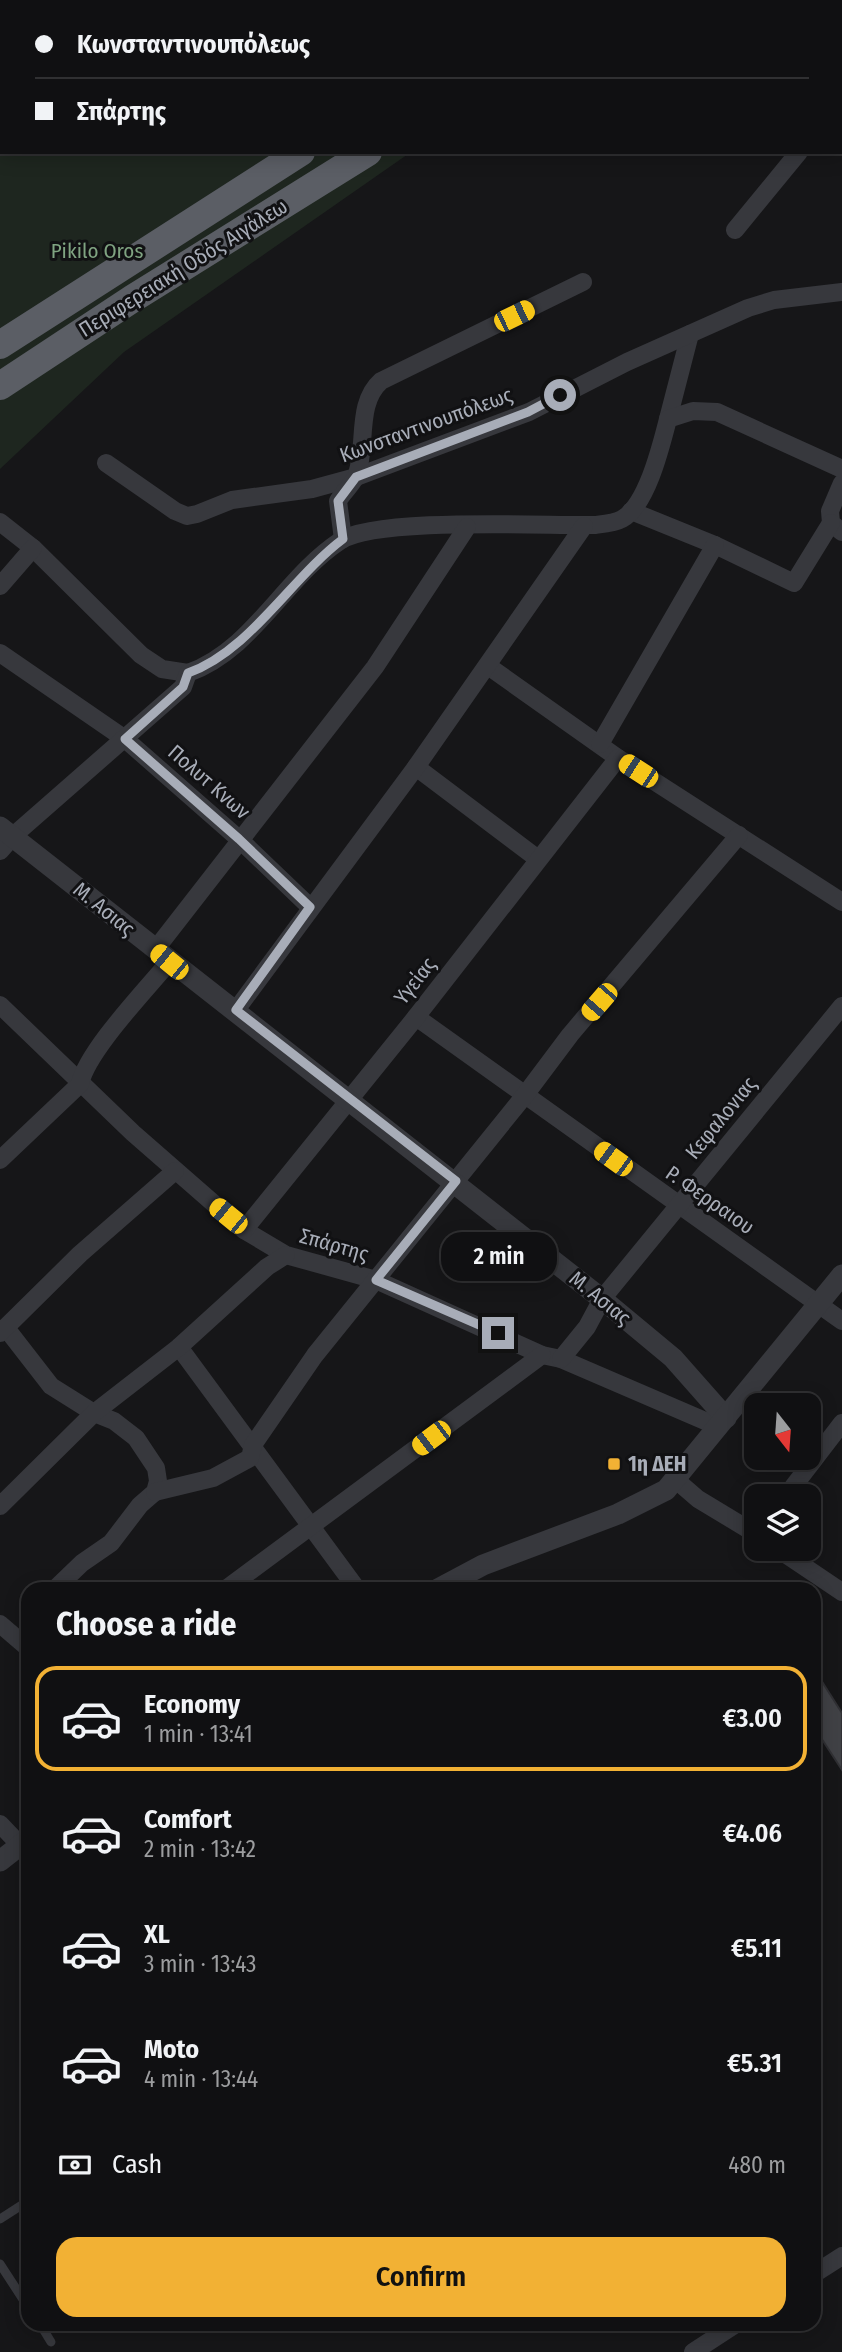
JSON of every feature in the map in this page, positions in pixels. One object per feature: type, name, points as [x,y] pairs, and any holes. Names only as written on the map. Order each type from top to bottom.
[{"type":"highway","name":"Περιφερειακή Οδός Αιγάλεω","points":[[0,345],[298,154]]},
{"type":"highway","name":"Περιφερειακή Οδός Αιγάλεω","points":[[0,386],[143,292],[365,154]]},
{"type":"street","points":[[735,230],[797,154]]},
{"type":"street","points":[[343,539],[338,501],[356,477],[364,438],[366,401],[372,389],[381,381],[583,282]]},
{"type":"street","name":"Κωνσταντινουπόλεως","points":[[107,463],[175,511],[187,516],[232,500],[312,489],[356,477],[528,412],[731,314],[774,300],[842,292]]},
{"type":"street","points":[[0,522],[33,548],[141,655],[162,669],[188,673],[208,666],[229,651],[321,555],[343,539],[391,527],[584,526],[622,520],[631,511],[648,482],[690,334]]},
{"type":"street","points":[[668,419],[693,411],[717,412],[842,469]]},
{"type":"street","points":[[631,511],[715,545],[794,583],[836,528],[830,511],[842,483]]},
{"type":"street","points":[[236,1010],[416,768],[584,526]]},
{"type":"street","points":[[0,1160],[80,1084],[83,1071],[239,839],[375,667],[467,527]]},
{"type":"street","points":[[600,744],[715,545]]},
{"type":"street","points":[[0,586],[33,548]]},
{"type":"street","name":"Πολυτ Κνων","points":[[0,653],[125,739],[239,839],[310,907]]},
{"type":"street","points":[[488,666],[618,758],[842,902]]},
{"type":"street","points":[[4,838],[125,739],[183,687],[188,673]]},
{"type":"street","name":"Υγείας","points":[[244,1230],[347,1099],[416,1017],[618,758]]},
{"type":"street","points":[[416,768],[538,859]]},
{"type":"street","points":[[62,1582],[82,1563],[111,1543],[140,1505],[155,1492],[214,1478],[250,1458],[253,1445],[316,1355],[570,1035],[739,835]]},
{"type":"street","name":"Μ. Ασιας","points":[[4,838],[236,1010],[347,1099],[456,1181],[602,1299],[673,1358],[723,1423]]},
{"type":"street","name":"Σπάρτης","points":[[0,1005],[80,1084],[175,1171],[244,1230],[286,1255],[376,1280],[542,1354],[723,1423]]},
{"type":"street","name":"Κεφαλονιας","points":[[561,1359],[587,1327],[602,1299],[842,1006]]},
{"type":"street","name":"Ρ. Φερραιου","points":[[416,1017],[678,1207],[842,1321]]},
{"type":"street","points":[[155,1492],[158,1481],[156,1468],[135,1438],[114,1421],[94,1413],[51,1386],[3,1330],[80,1254],[175,1171]]},
{"type":"street","points":[[0,1506],[94,1413],[179,1347],[267,1267],[286,1255]]},
{"type":"street","points":[[451,1582],[483,1565],[654,1498],[676,1480],[842,1275]]},
{"type":"street","points":[[179,1347],[352,1582]]},
{"type":"street","points":[[235,1582],[542,1354]]},
{"type":"street","points":[[795,1484],[842,1423]]},
{"type":"street","points":[[676,1480],[698,1499],[744,1527]]},
{"type":"street","points":[[797,1561],[841,1589]]},
{"type":"street","points":[[0,1624],[21,1642]]},
{"type":"street","points":[[0,1824],[21,1840]]},
{"type":"street","points":[[0,1861],[21,1844]]},
{"type":"street","points":[[821,2270],[842,2256]]},
{"type":"street","points":[[692,2352],[725,2331]]},
{"type":"lane","points":[[0,2219],[21,2206]]},
{"type":"lane","points":[[0,2264],[21,2296]]},
{"type":"lane","points":[[44,2331],[51,2342]]},
{"type":"green space","name":"Pikilo Oros","points":[[0,154],[408,154],[124,352],[0,469]]},
{"type":"building","points":[[821,1680],[842,1713],[842,1770],[821,1738]]},
{"type":"place","name":"1η ΔΕΗ","points":[[614,1464]]},
{"type":"route","points":[[498,1333],[376,1280],[456,1181],[347,1099],[236,1010],[310,907],[239,839],[125,739],[183,687],[188,673],[208,666],[229,651],[321,555],[343,539],[338,501],[356,477],[528,412],[560,395]]}]
